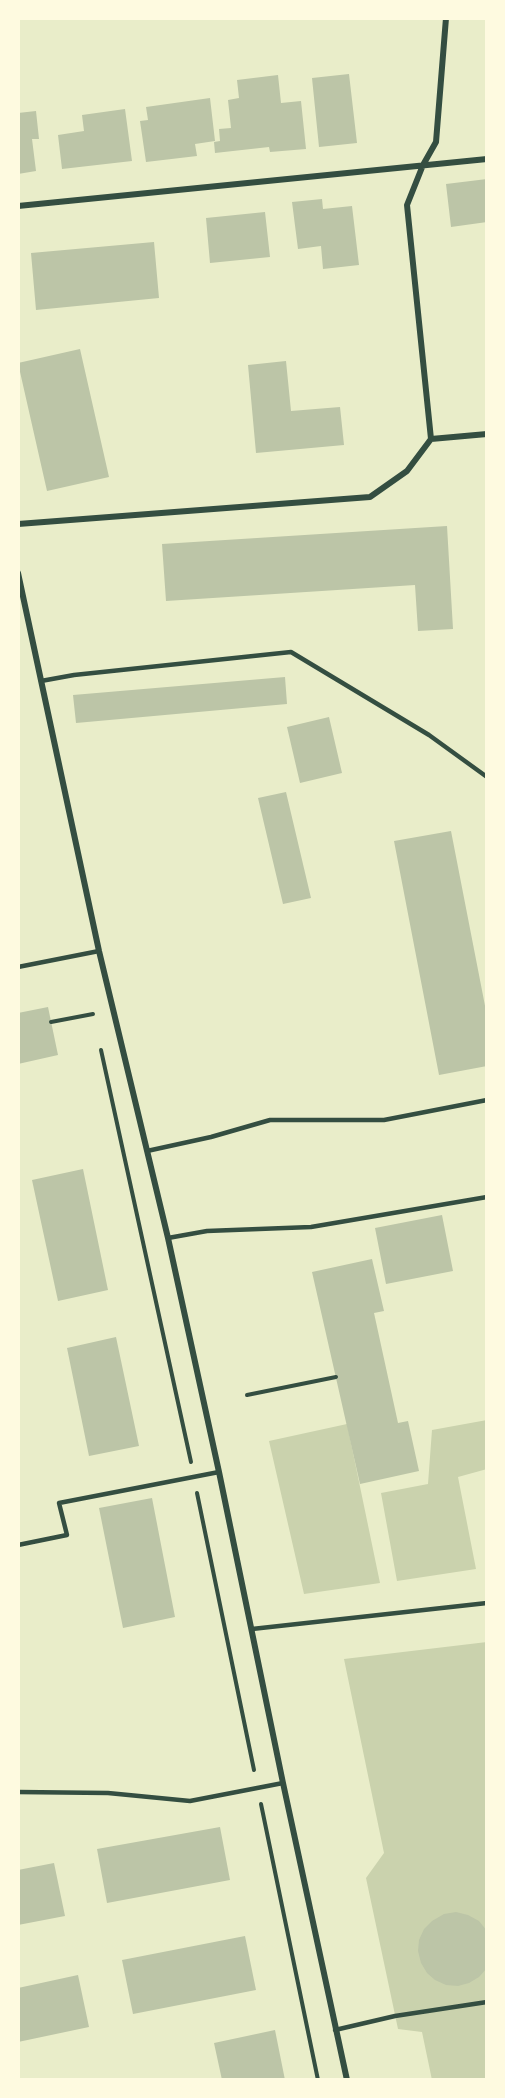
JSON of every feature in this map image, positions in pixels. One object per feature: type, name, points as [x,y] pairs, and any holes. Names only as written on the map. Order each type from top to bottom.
[{"type":"street","points":[[18,524],[370,497],[407,471],[431,439],[407,205],[423,165],[436,142],[446,18]]},
{"type":"street","points":[[18,206],[487,159]]},
{"type":"street","points":[[431,439],[487,434]]},
{"type":"street","points":[[18,573],[99,951],[168,1238],[252,1629],[282,1783],[347,2080]]},
{"type":"lane","points":[[41,681],[74,675],[291,652],[429,735],[487,777]]},
{"type":"lane","points":[[18,968],[99,951]]},
{"type":"lane","points":[[147,1151],[211,1137],[270,1120],[384,1120],[487,1100]]},
{"type":"lane","points":[[168,1238],[207,1231],[311,1227],[487,1197]]},
{"type":"lane","points":[[18,1545],[67,1535],[59,1503],[219,1472]]},
{"type":"lane","points":[[252,1629],[487,1603]]},
{"type":"lane","points":[[18,1792],[108,1793],[190,1801],[282,1783]]},
{"type":"lane","points":[[335,2030],[395,2016],[487,2002]]},
{"type":"path","points":[[51,1022],[93,1014],[95,1022]]},
{"type":"path","points":[[101,1050],[194,1476],[318,2080]]},
{"type":"path","points":[[247,1395],[336,1377]]},
{"type":"green space","points":[[487,1420],[487,1469],[458,1477],[476,1569],[397,1581],[381,1493],[428,1484],[432,1430]]},
{"type":"green space","points":[[347,1424],[380,1583],[304,1594],[269,1441]]},
{"type":"green space","points":[[487,1642],[487,2080],[432,2080],[422,2032],[398,2029],[366,1878],[384,1853],[344,1659]]},
{"type":"building","points":[[349,74],[357,143],[319,147],[312,78]]},
{"type":"building","points":[[278,75],[281,103],[301,101],[306,149],[270,152],[269,147],[215,153],[214,142],[220,141],[219,129],[231,128],[228,100],[239,98],[237,80]]},
{"type":"building","points":[[210,98],[215,141],[195,144],[197,156],[146,162],[140,121],[148,120],[146,107]]},
{"type":"building","points":[[125,109],[132,161],[62,169],[58,135],[84,131],[82,115]]},
{"type":"building","points":[[36,111],[39,139],[32,139],[36,171],[18,174],[18,113]]},
{"type":"building","points":[[487,179],[487,222],[451,227],[446,184]]},
{"type":"building","points":[[322,199],[323,209],[352,206],[359,265],[323,269],[321,246],[298,249],[292,202]]},
{"type":"building","points":[[265,212],[270,257],[210,263],[206,218]]},
{"type":"building","points":[[154,242],[159,298],[36,310],[31,253]]},
{"type":"building","points":[[80,349],[109,477],[47,491],[18,363]]},
{"type":"building","points":[[286,361],[291,411],[340,407],[344,445],[256,453],[248,365]]},
{"type":"building","points":[[447,526],[453,629],[418,631],[415,585],[166,601],[162,544]]},
{"type":"building","points":[[285,677],[287,704],[76,723],[73,695]]},
{"type":"building","points":[[329,717],[342,773],[300,783],[287,727]]},
{"type":"building","points":[[286,792],[311,898],[283,904],[258,798]]},
{"type":"building","points":[[451,831],[487,1016],[487,1066],[439,1075],[394,841]]},
{"type":"building","points":[[48,1007],[58,1055],[18,1064],[18,1013]]},
{"type":"building","points":[[83,1169],[108,1290],[58,1301],[32,1180]]},
{"type":"building","points":[[442,1215],[453,1271],[386,1284],[375,1228]]},
{"type":"building","points":[[372,1259],[384,1311],[374,1313],[398,1423],[408,1421],[419,1471],[360,1484],[312,1272]]},
{"type":"building","points":[[116,1337],[139,1446],[89,1456],[67,1348]]},
{"type":"building","points":[[152,1498],[175,1617],[123,1628],[99,1508]]},
{"type":"building","points":[[220,1827],[230,1880],[107,1903],[97,1849]]},
{"type":"building","points":[[54,1863],[65,1916],[18,1925],[18,1870]]},
{"type":"building","points":[[456,1912],[479,1921],[487,1931],[487,1968],[479,1977],[458,1986],[446,1985],[427,1973],[418,1951],[419,1940],[424,1929],[444,1914]]},
{"type":"building","points":[[245,1936],[256,1990],[133,2014],[122,1960]]},
{"type":"building","points":[[78,1975],[89,2027],[18,2042],[18,1988]]},
{"type":"building","points":[[275,2030],[285,2080],[222,2080],[214,2043]]}]
